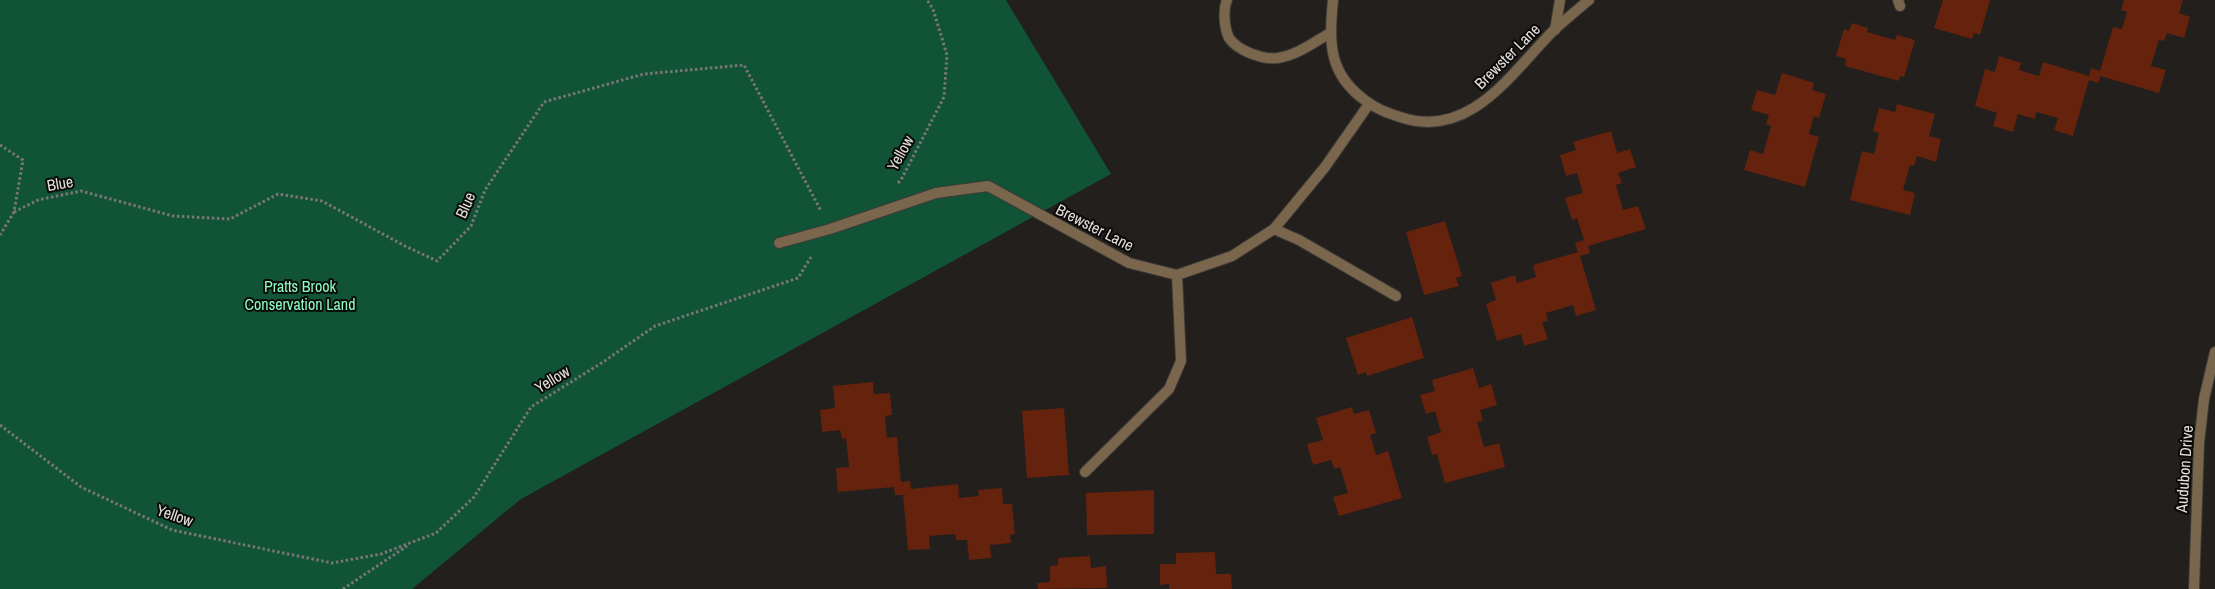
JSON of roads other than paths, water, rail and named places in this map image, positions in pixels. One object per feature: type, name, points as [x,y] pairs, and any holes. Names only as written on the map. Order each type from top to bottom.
[{"type":"street","points":[[1227,0],[1224,9],[1229,38],[1248,53],[1276,58],[1298,52],[1330,33]]},
{"type":"street","name":"Brewster Lane","points":[[1333,0],[1330,33],[1338,73],[1355,94],[1368,104],[1410,120],[1434,123],[1465,114],[1499,90],[1555,30],[1589,0]]},
{"type":"street","name":"Brewster Lane","points":[[1555,30],[1560,0]]},
{"type":"street","points":[[1085,472],[1169,389],[1181,361],[1177,275],[1232,256],[1274,229],[1325,167],[1368,104]]},
{"type":"street","name":"Brewster Lane","points":[[779,243],[830,229],[936,193],[988,186],[1129,263],[1177,275]]},
{"type":"street","points":[[1274,229],[1299,240],[1396,296]]},
{"type":"street","name":"Audubon Drive","points":[[2194,589],[2199,443],[2204,399],[2215,352]]},
{"type":"park label","name":"Pratts Brook Conservation Land","points":[[300,295]]}]
